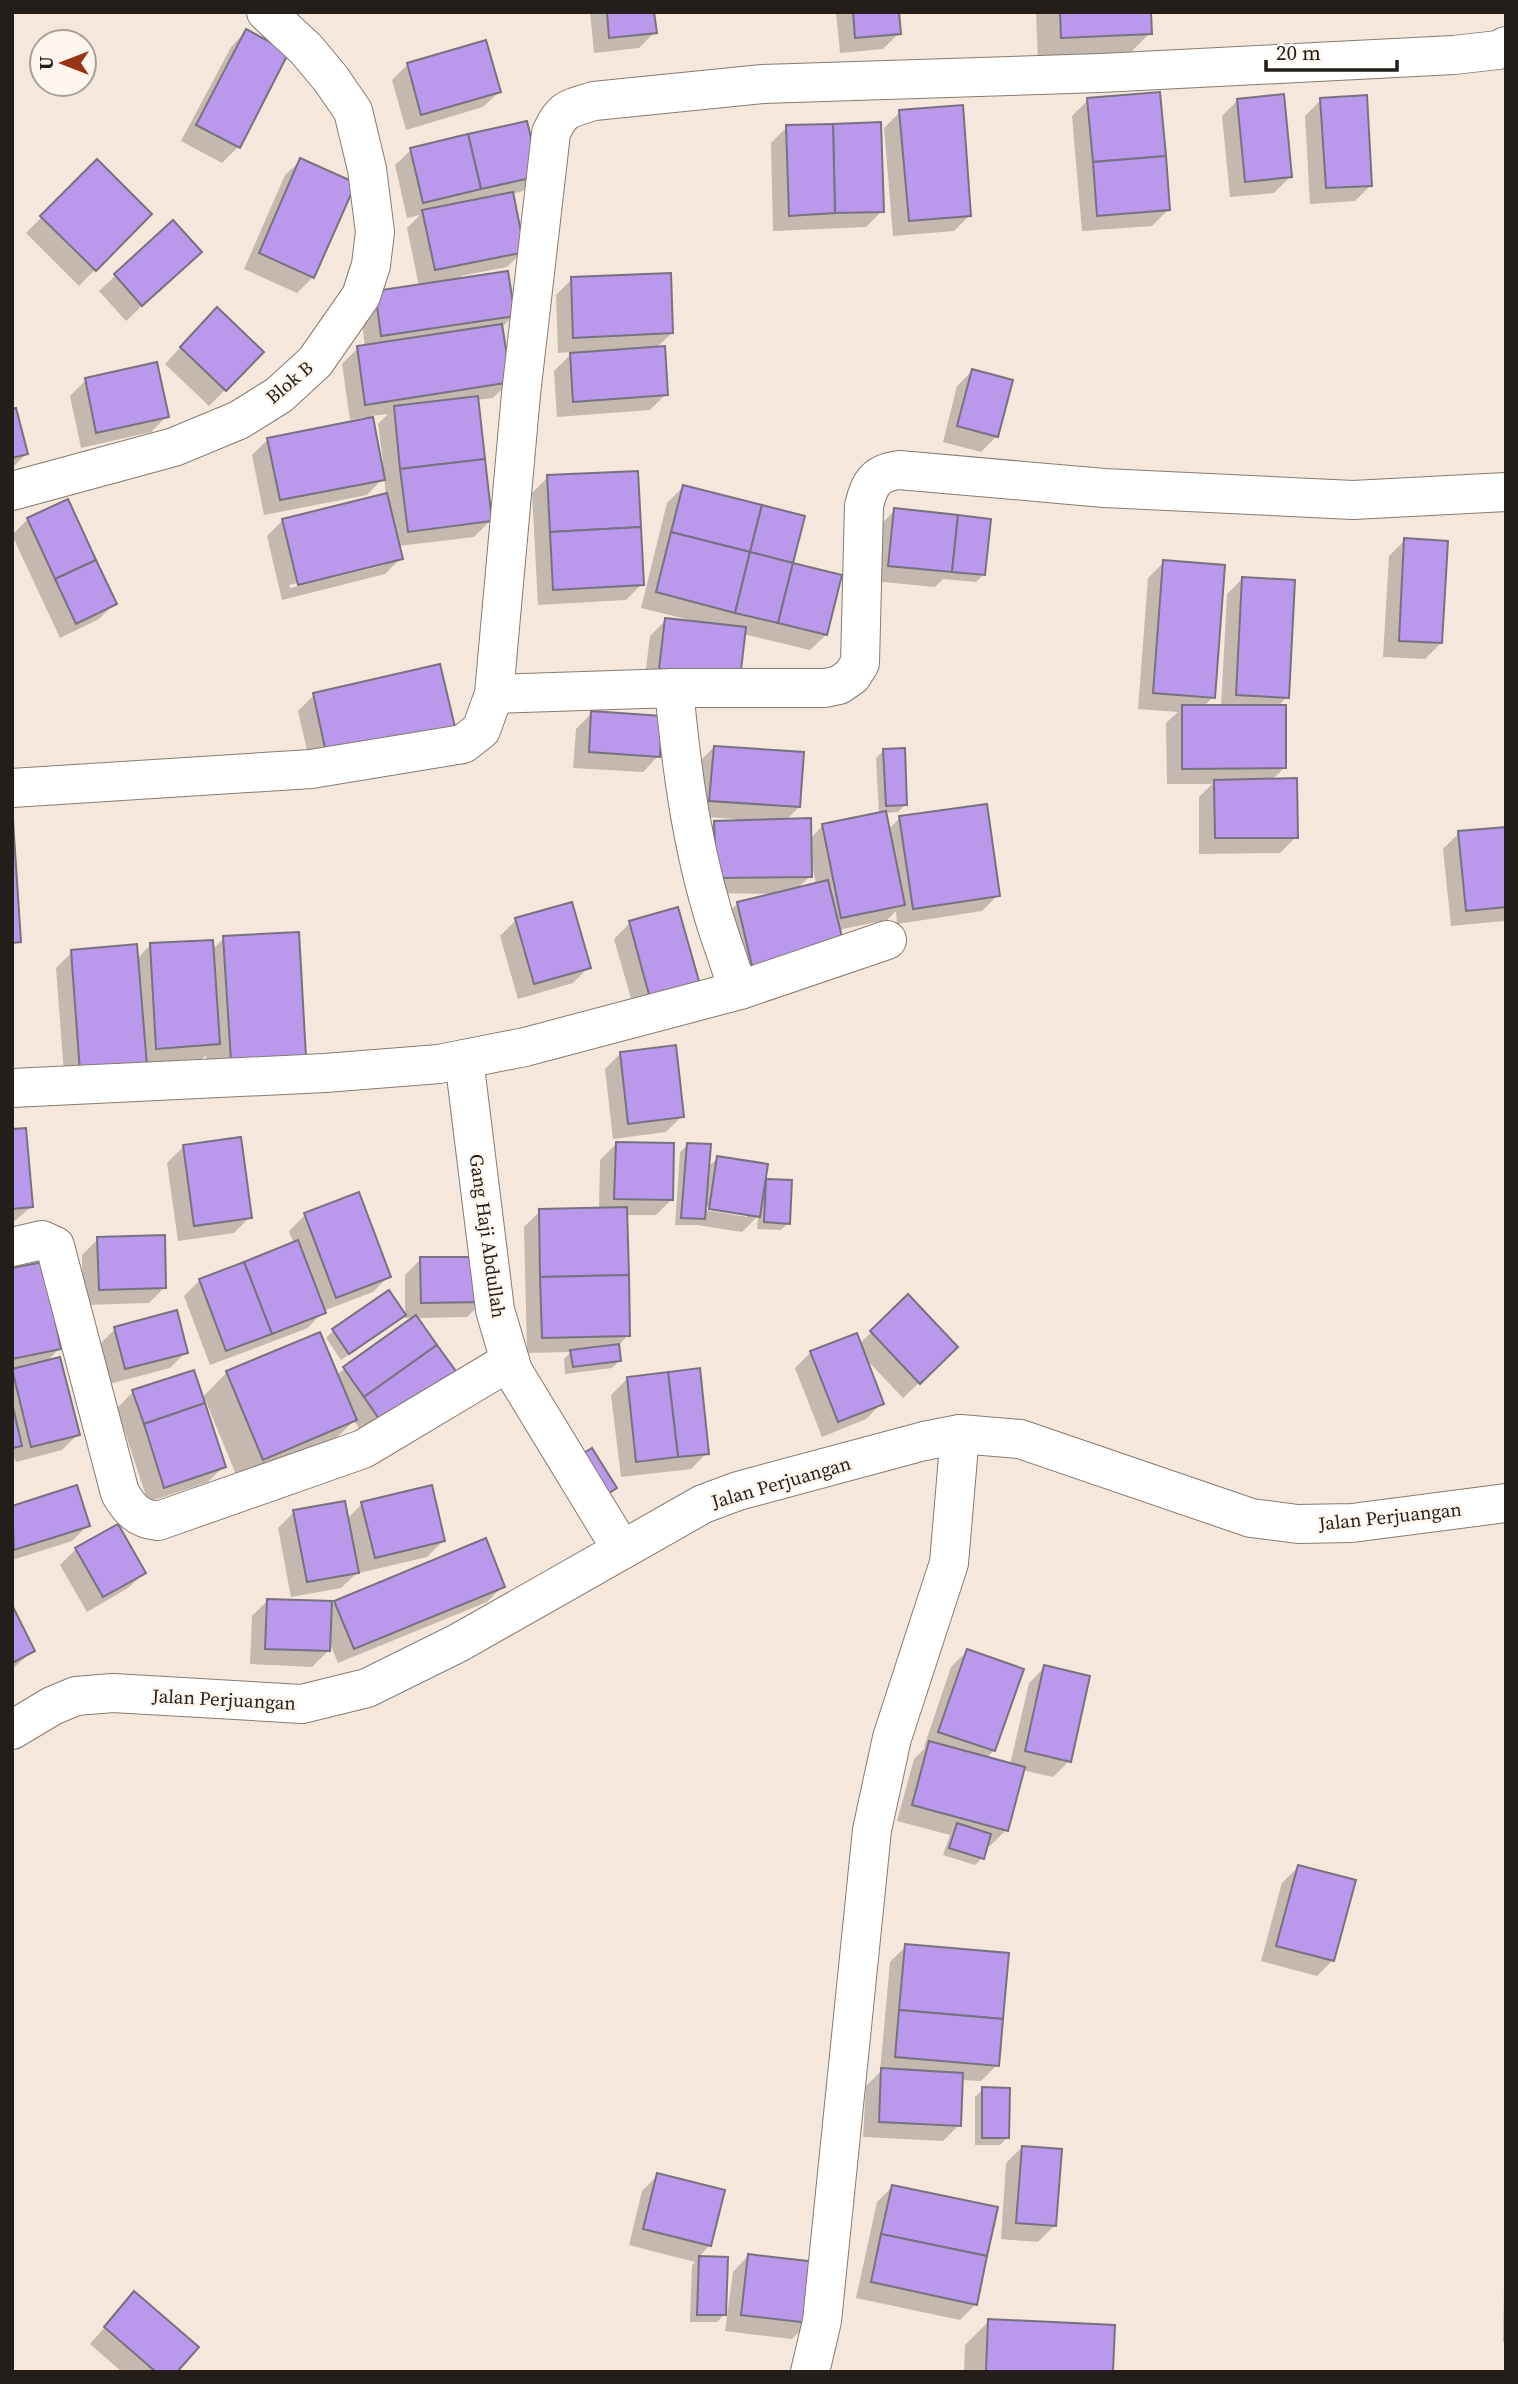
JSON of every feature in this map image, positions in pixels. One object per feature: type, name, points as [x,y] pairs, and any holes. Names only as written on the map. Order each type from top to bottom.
[{"type":"street","name":"Blok B","points":[[12,491],[174,447],[239,420],[279,395],[315,362],[361,296],[371,265],[375,232],[367,169],[353,111],[306,49],[266,12]]},
{"type":"street","points":[[12,788],[311,769],[463,744],[481,730],[494,694],[521,394],[551,133],[559,115],[594,101],[763,84],[1101,73],[1400,58],[1465,54],[1498,50],[1506,46]]},
{"type":"street","points":[[494,694],[674,688],[825,688],[839,685],[852,676],[860,663],[864,506],[868,488],[877,476],[887,471],[1104,488],[1353,500],[1506,492]]},
{"type":"street","points":[[674,688],[680,752],[697,855],[707,899],[740,990]]},
{"type":"street","points":[[12,1088],[325,1073],[439,1064],[525,1047],[740,990],[887,940]]},
{"type":"street","name":"Gang Haji Abdullah","points":[[464,1059],[495,1310],[513,1371],[622,1550]]},
{"type":"street","points":[[12,1247],[42,1241],[55,1246],[120,1493],[136,1516],[145,1520],[159,1521],[363,1449],[510,1361]]},
{"type":"street","points":[[810,2372],[822,2320],[872,1830],[892,1738],[949,1563],[960,1434]]},
{"type":"street","name":"Jalan Perjuangan","points":[[12,1730],[52,1706],[76,1696],[113,1693],[302,1704],[345,1695],[367,1688],[458,1643],[703,1504],[738,1491],[924,1441],[960,1434],[1020,1439],[1251,1518],[1298,1524],[1352,1523],[1506,1503]]},
{"type":"building","points":[[607,12],[654,12],[657,33],[609,38]]},
{"type":"building","points":[[853,12],[899,12],[901,34],[855,38]]},
{"type":"building","points":[[1060,12],[1151,12],[1152,34],[1061,38]]},
{"type":"building","points":[[246,29],[289,52],[240,148],[196,125]]},
{"type":"building","points":[[486,40],[501,92],[421,115],[407,63]]},
{"type":"building","points":[[1160,92],[1166,156],[1093,162],[1087,98]]},
{"type":"building","points":[[1284,94],[1292,177],[1245,182],[1237,99]]},
{"type":"building","points":[[1367,95],[1372,186],[1326,188],[1320,98]]},
{"type":"building","points":[[963,105],[971,216],[909,221],[899,110]]},
{"type":"building","points":[[527,121],[540,176],[481,189],[468,134]]},
{"type":"building","points":[[881,122],[884,212],[835,213],[833,124]]},
{"type":"building","points":[[833,124],[835,213],[789,216],[786,125]]},
{"type":"building","points":[[468,134],[481,189],[423,203],[410,148]]},
{"type":"building","points":[[1166,156],[1170,210],[1097,216],[1093,162]]},
{"type":"building","points":[[300,158],[356,183],[314,278],[259,253]]},
{"type":"building","points":[[97,159],[152,214],[96,271],[40,216]]},
{"type":"building","points":[[513,192],[525,252],[435,270],[422,210]]},
{"type":"building","points":[[173,220],[202,252],[142,306],[114,274]]},
{"type":"building","points":[[508,271],[515,316],[381,336],[375,291]]},
{"type":"building","points":[[671,273],[673,333],[573,338],[571,277]]},
{"type":"building","points":[[217,307],[264,352],[226,391],[180,347]]},
{"type":"building","points":[[502,324],[511,382],[365,405],[357,346]]},
{"type":"building","points":[[665,346],[668,395],[573,402],[570,353]]},
{"type":"building","points":[[157,362],[169,417],[96,433],[85,378]]},
{"type":"building","points":[[972,369],[1013,380],[998,437],[957,426]]},
{"type":"building","points":[[478,396],[485,459],[400,469],[394,406]]},
{"type":"building","points":[[16,408],[28,454],[12,458],[12,409]]},
{"type":"building","points":[[373,417],[385,480],[280,500],[267,438]]},
{"type":"building","points":[[485,459],[492,521],[408,532],[400,469]]},
{"type":"building","points":[[638,471],[641,527],[550,532],[547,475]]},
{"type":"building","points":[[683,485],[762,505],[750,552],[671,532]]},
{"type":"building","points":[[387,493],[403,559],[298,585],[282,519]]},
{"type":"building","points":[[68,499],[96,560],[55,579],[27,518]]},
{"type":"building","points":[[762,505],[805,516],[793,563],[750,552]]},
{"type":"building","points":[[894,508],[958,515],[952,572],[888,566]]},
{"type":"building","points":[[958,515],[991,519],[985,575],[952,572]]},
{"type":"building","points":[[641,527],[644,585],[553,590],[550,532]]},
{"type":"building","points":[[671,532],[750,552],[735,613],[656,592]]},
{"type":"building","points":[[1404,538],[1448,541],[1442,643],[1399,641]]},
{"type":"building","points":[[750,552],[793,563],[778,623],[735,613]]},
{"type":"building","points":[[96,560],[117,604],[76,624],[55,579]]},
{"type":"building","points":[[1163,560],[1225,565],[1215,698],[1153,693]]},
{"type":"building","points":[[793,563],[842,575],[827,635],[778,623]]},
{"type":"building","points":[[1242,577],[1295,580],[1289,698],[1236,695]]},
{"type":"building","points":[[665,618],[746,627],[740,679],[659,669]]},
{"type":"building","points":[[440,664],[455,727],[327,757],[313,693]]},
{"type":"building","points":[[1182,705],[1286,705],[1286,768],[1182,769]]},
{"type":"building","points":[[591,711],[662,716],[660,757],[589,752]]},
{"type":"building","points":[[714,746],[804,752],[800,807],[709,801]]},
{"type":"building","points":[[905,748],[907,805],[886,806],[883,749]]},
{"type":"building","points":[[1297,778],[1298,838],[1215,838],[1214,780]]},
{"type":"building","points":[[987,804],[1000,896],[913,909],[899,816]]},
{"type":"building","points":[[12,805],[21,942],[12,943]]},
{"type":"building","points":[[886,811],[905,905],[841,918],[822,824]]},
{"type":"building","points":[[811,818],[812,877],[716,878],[714,821]]},
{"type":"building","points":[[1506,827],[1506,907],[1466,911],[1458,831]]},
{"type":"building","points":[[828,880],[844,945],[752,966],[737,902]]},
{"type":"building","points":[[572,902],[591,968],[534,984],[515,918]]},
{"type":"building","points":[[678,907],[701,988],[651,1002],[629,921]]},
{"type":"building","points":[[299,932],[306,1057],[231,1061],[223,936]]},
{"type":"building","points":[[213,940],[220,1044],[156,1049],[150,943]]},
{"type":"building","points":[[137,944],[147,1066],[80,1072],[71,950]]},
{"type":"building","points":[[676,1045],[684,1117],[628,1124],[620,1052]]},
{"type":"building","points":[[26,1128],[33,1207],[12,1209],[12,1129]]},
{"type":"building","points":[[241,1137],[252,1218],[194,1226],[183,1145]]},
{"type":"building","points":[[616,1142],[674,1143],[673,1200],[614,1199]]},
{"type":"building","points":[[687,1143],[711,1144],[705,1219],[681,1218]]},
{"type":"building","points":[[717,1156],[768,1164],[760,1217],[709,1209]]},
{"type":"building","points":[[766,1179],[792,1180],[790,1224],[764,1222]]},
{"type":"building","points":[[359,1192],[391,1277],[336,1298],[304,1213]]},
{"type":"building","points":[[627,1207],[629,1275],[540,1277],[539,1209]]},
{"type":"building","points":[[165,1235],[166,1288],[99,1290],[97,1237]]},
{"type":"building","points":[[298,1240],[326,1313],[272,1334],[244,1262]]},
{"type":"building","points":[[420,1257],[484,1257],[485,1302],[421,1303]]},
{"type":"building","points":[[43,1262],[61,1349],[12,1359],[12,1268]]},
{"type":"building","points":[[244,1262],[272,1334],[226,1351],[199,1279]]},
{"type":"building","points":[[629,1275],[630,1336],[542,1338],[540,1277]]},
{"type":"building","points":[[389,1290],[406,1315],[349,1354],[332,1329]]},
{"type":"building","points":[[908,1294],[958,1347],[920,1384],[870,1331]]},
{"type":"building","points":[[177,1310],[188,1353],[125,1369],[114,1327]]},
{"type":"building","points":[[416,1315],[437,1345],[364,1397],[343,1367]]},
{"type":"building","points":[[320,1332],[357,1420],[263,1460],[226,1371]]},
{"type":"building","points":[[857,1333],[884,1404],[838,1422],[810,1351]]},
{"type":"building","points":[[619,1344],[621,1361],[573,1367],[570,1350]]},
{"type":"building","points":[[437,1345],[458,1374],[384,1426],[364,1397]]},
{"type":"building","points":[[60,1357],[80,1435],[31,1447],[12,1369]]},
{"type":"building","points":[[700,1368],[709,1454],[678,1457],[668,1372]]},
{"type":"building","points":[[194,1370],[205,1403],[144,1424],[132,1390]]},
{"type":"building","points":[[668,1372],[678,1457],[636,1462],[627,1377]]},
{"type":"building","points":[[12,1403],[22,1446],[12,1448]]},
{"type":"building","points":[[205,1403],[226,1467],[164,1488],[144,1424]]},
{"type":"building","points":[[592,1448],[617,1488],[598,1500],[573,1460]]},
{"type":"building","points":[[77,1485],[90,1526],[14,1550],[12,1506]]},
{"type":"building","points":[[432,1485],[445,1541],[375,1558],[361,1502]]},
{"type":"building","points":[[345,1501],[359,1573],[307,1582],[293,1510]]},
{"type":"building","points":[[118,1524],[146,1573],[103,1597],[75,1548]]},
{"type":"building","points":[[486,1538],[505,1587],[354,1649],[334,1601]]},
{"type":"building","points":[[267,1599],[332,1601],[330,1651],[265,1649]]},
{"type":"building","points":[[12,1605],[35,1651],[12,1663]]},
{"type":"building","points":[[967,1649],[1024,1669],[995,1751],[938,1732]]},
{"type":"building","points":[[1044,1665],[1090,1676],[1071,1762],[1025,1751]]},
{"type":"building","points":[[929,1741],[1025,1767],[1008,1831],[912,1805]]},
{"type":"building","points":[[957,1823],[991,1834],[984,1859],[949,1848]]},
{"type":"building","points":[[1298,1865],[1356,1880],[1334,1961],[1276,1946]]},
{"type":"building","points":[[905,1944],[1009,1953],[1003,2019],[899,2010]]},
{"type":"building","points":[[899,2010],[1003,2019],[999,2066],[895,2057]]},
{"type":"building","points":[[881,2068],[963,2073],[961,2126],[879,2122]]},
{"type":"building","points":[[982,2087],[1010,2088],[1009,2138],[982,2138]]},
{"type":"building","points":[[1022,2146],[1062,2149],[1056,2226],[1016,2223]]},
{"type":"building","points":[[657,2173],[725,2190],[711,2246],[643,2229]]},
{"type":"building","points":[[892,2185],[998,2207],[987,2256],[881,2234]]},
{"type":"building","points":[[881,2234],[987,2256],[977,2305],[871,2282]]},
{"type":"building","points":[[748,2254],[816,2262],[809,2323],[741,2315]]},
{"type":"building","points":[[699,2256],[728,2257],[726,2315],[697,2315]]},
{"type":"building","points":[[134,2291],[199,2347],[177,2372],[156,2372],[104,2327]]},
{"type":"building","points":[[988,2319],[1115,2325],[1113,2372],[986,2372]]}]
